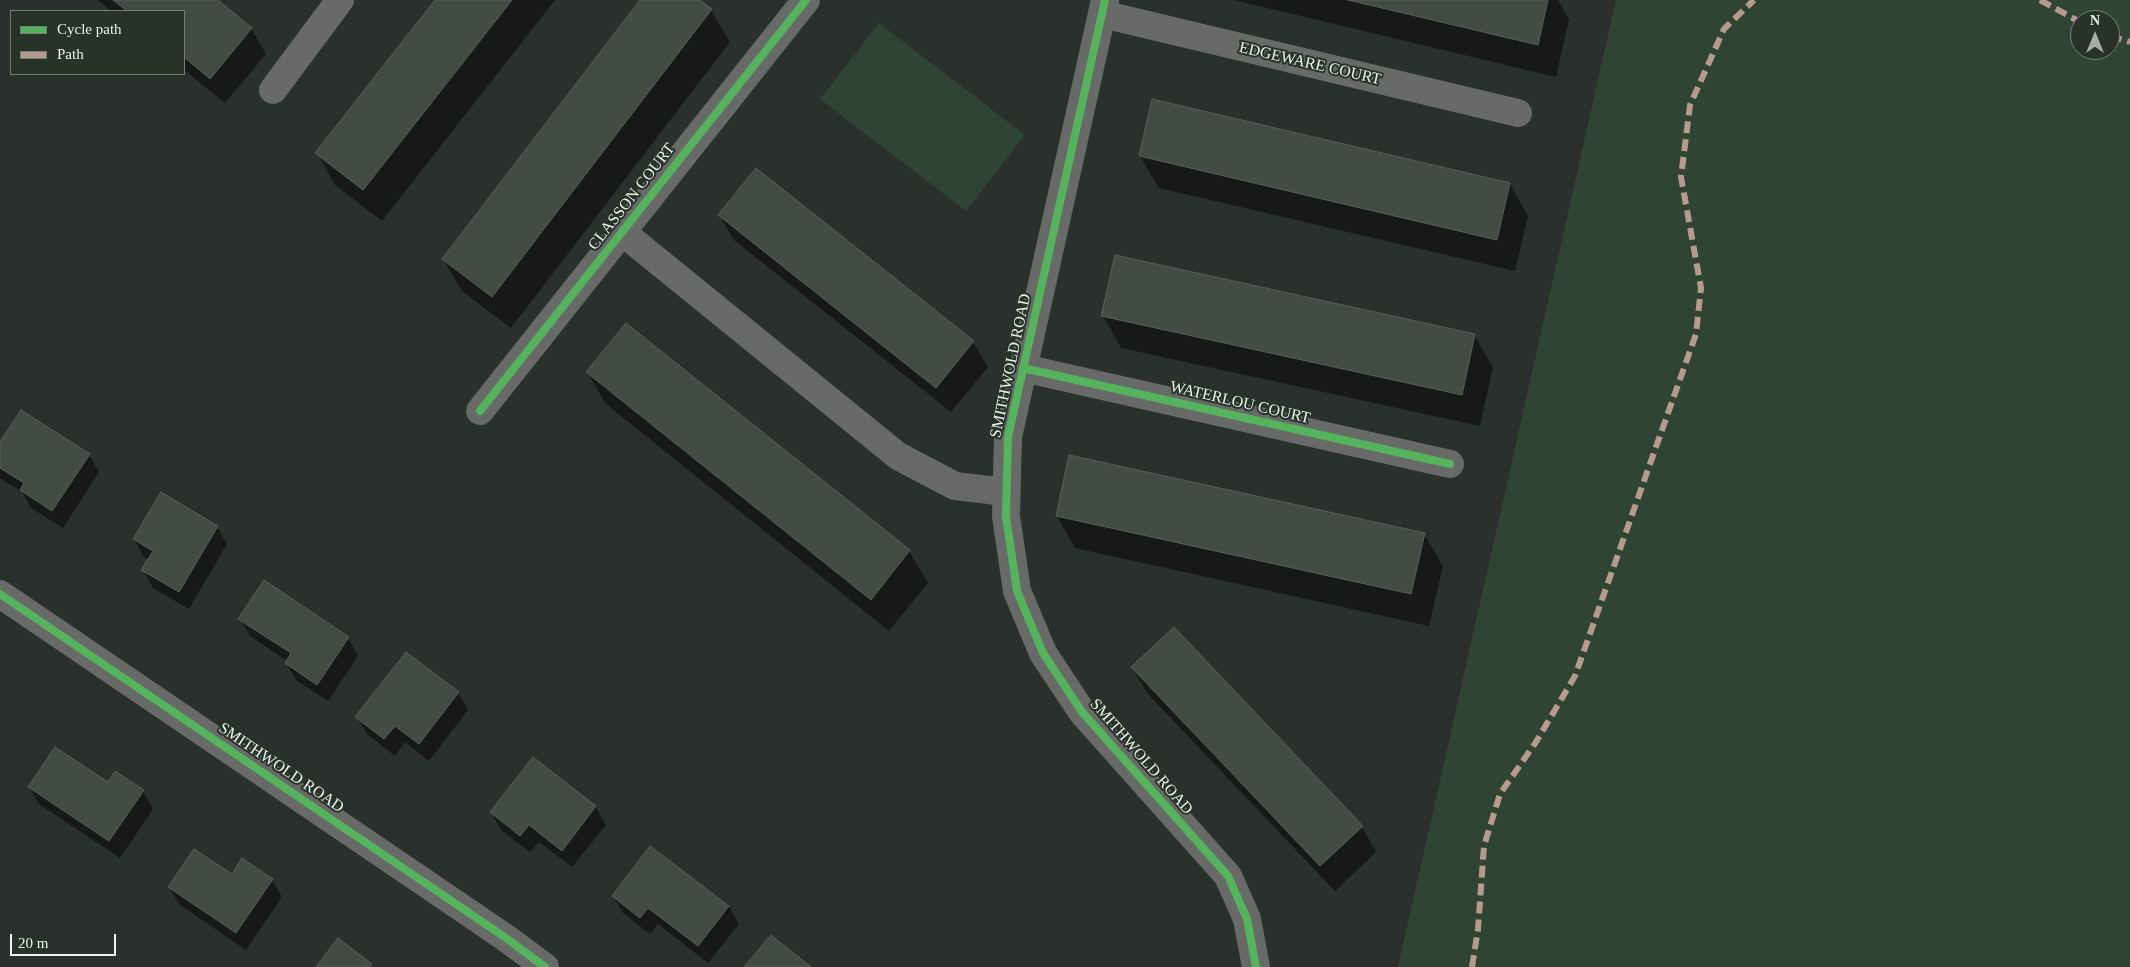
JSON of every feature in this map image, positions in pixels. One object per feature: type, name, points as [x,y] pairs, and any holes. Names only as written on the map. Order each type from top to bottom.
[{"type":"street","name":"CLASSON COURT","points":[[480,411],[806,0]]},
{"type":"street","points":[[274,90],[331,4]]},
{"type":"street","name":"EDGEWARE COURT","points":[[1104,7],[1518,113]]},
{"type":"street","name":"SMITHWOLD ROAD","points":[[1104,7],[1008,437],[1006,516],[1017,591],[1043,653],[1082,712],[1228,876],[1247,919],[1256,967]]},
{"type":"street","name":"CLASSON COURT","points":[[622,232],[898,456],[956,486],[1006,492]]},
{"type":"street","name":"WATERLOU COURT","points":[[1023,368],[1450,464]]},
{"type":"street","name":"SMITHWOLD ROAD","points":[[0,594],[506,938],[545,967]]},
{"type":"green space","points":[[1616,0],[2130,0],[2130,967],[1398,967]]},
{"type":"green space","points":[[879,23],[1025,135],[966,211],[820,99]]},
{"type":"building","points":[[113,0],[218,0],[252,28],[210,79],[185,58],[185,10],[126,10]]},
{"type":"building","points":[[435,0],[512,0],[363,190],[315,153]]},
{"type":"building","points":[[640,0],[700,0],[712,9],[492,297],[442,259]]},
{"type":"building","points":[[1348,0],[1548,0],[1538,45]]},
{"type":"building","points":[[1152,99],[1510,183],[1497,240],[1139,156]]},
{"type":"building","points":[[756,168],[974,341],[936,388],[718,215]]},
{"type":"building","points":[[1115,255],[1475,334],[1462,395],[1101,316]]},
{"type":"building","points":[[626,323],[910,550],[871,600],[586,372]]},
{"type":"building","points":[[21,410],[90,454],[52,511],[20,490],[24,483],[0,468],[0,442]]},
{"type":"building","points":[[1069,455],[1425,533],[1411,594],[1056,516]]},
{"type":"building","points":[[161,492],[218,526],[179,592],[141,570],[153,551],[133,539]]},
{"type":"building","points":[[264,580],[349,637],[317,685],[285,663],[291,653],[238,619]]},
{"type":"building","points":[[1174,627],[1363,826],[1320,866],[1131,667]]},
{"type":"building","points":[[406,652],[459,692],[419,744],[395,726],[384,739],[355,717]]},
{"type":"building","points":[[55,747],[108,782],[115,771],[144,790],[109,841],[28,787]]},
{"type":"building","points":[[533,757],[596,806],[562,851],[529,825],[520,836],[490,812]]},
{"type":"building","points":[[650,846],[729,906],[698,946],[648,908],[640,918],[612,896]]},
{"type":"building","points":[[194,849],[232,874],[242,858],[273,879],[236,933],[168,887]]},
{"type":"building","points":[[771,935],[811,967],[744,967]]},
{"type":"building","points":[[338,938],[372,964],[370,967],[316,967]]},
{"type":"marked path","points":[[1472,967],[1478,929],[1484,846],[1500,794],[1536,742],[1575,676],[1696,334],[1701,288],[1681,177],[1690,105],[1724,29],[1754,0]]},
{"type":"marked path","points":[[2040,0],[2070,16]]},
{"type":"marked path","points":[[2120,39],[2130,42]]},
{"type":"cycle path","points":[[480,411],[806,0]]},
{"type":"cycle path","points":[[1105,0],[1008,437],[1006,516],[1017,591],[1043,653],[1082,712],[1228,876],[1247,919],[1256,967]]},
{"type":"cycle path","points":[[1023,368],[1450,464]]},
{"type":"cycle path","points":[[0,594],[506,938],[545,967]]}]
